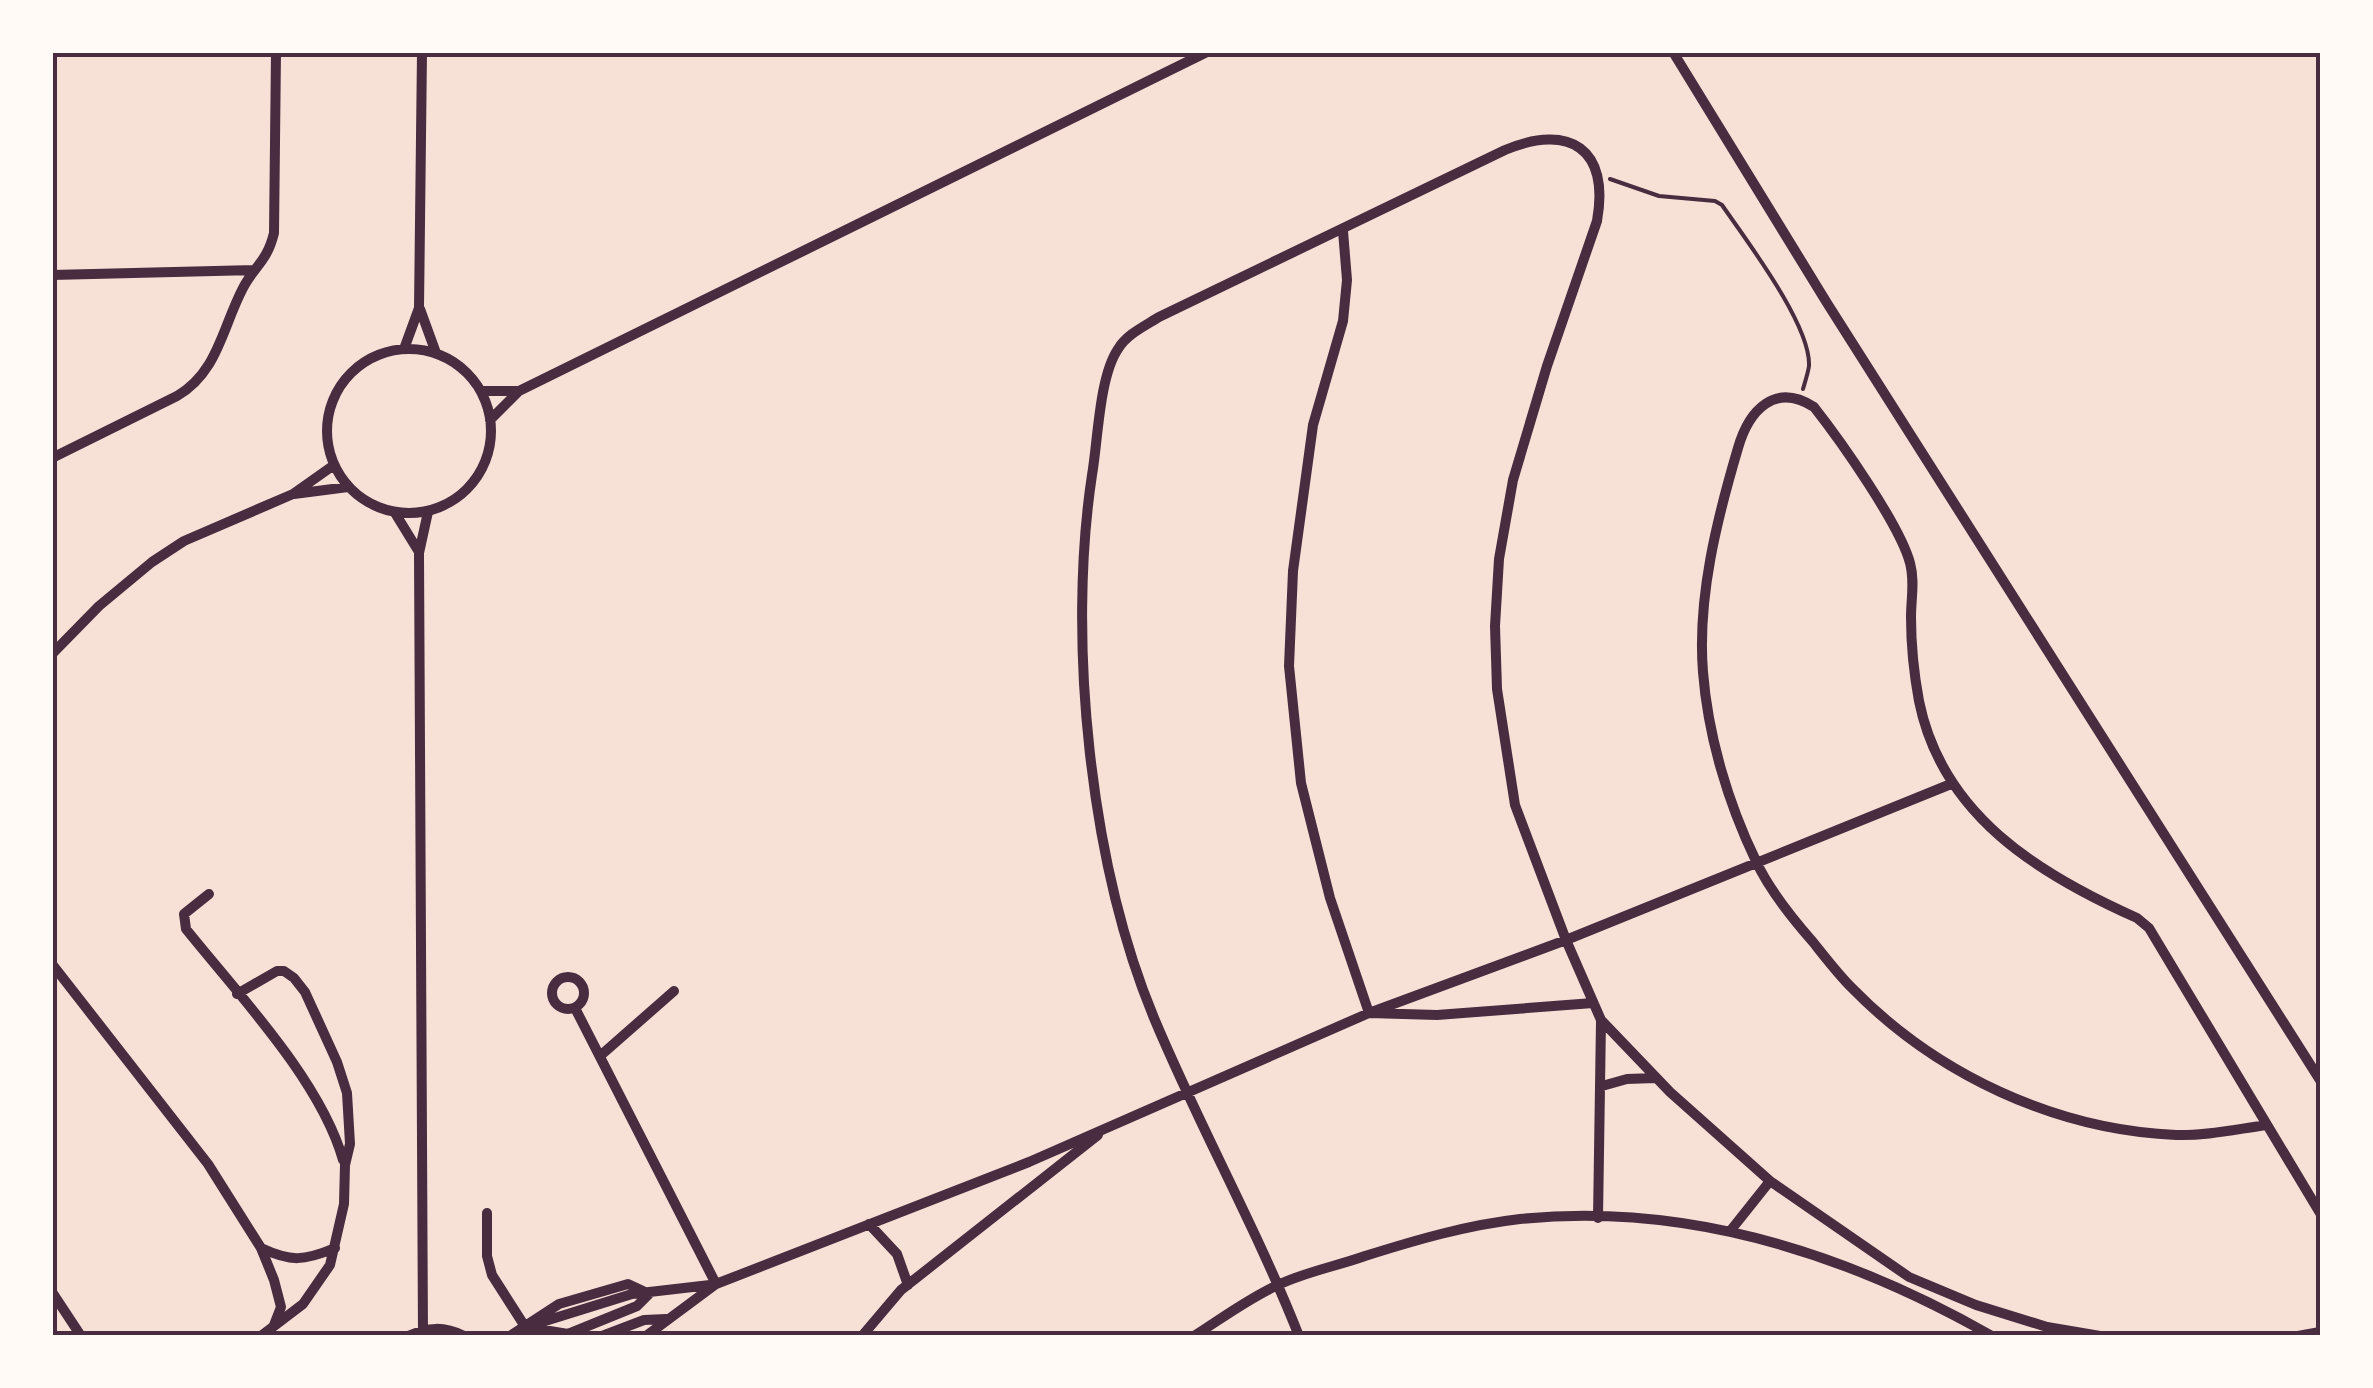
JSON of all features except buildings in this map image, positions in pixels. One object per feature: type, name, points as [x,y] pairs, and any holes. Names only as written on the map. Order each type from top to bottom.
[{"type":"street","points":[[52,458],[192,388],[212,362],[242,289],[270,252],[277,214],[276,52]]},
{"type":"street","points":[[422,52],[420,308],[436,353]]},
{"type":"street","points":[[490,420],[519,391],[1208,52]]},
{"type":"street","points":[[1673,52],[2320,1080]]},
{"type":"street","points":[[1299,1336],[1279,1284],[1154,1018],[1128,948],[1101,824],[1086,712],[1082,643],[1085,522],[1106,383],[1116,351],[1128,337],[1159,317],[1530,139],[1546,137],[1580,148],[1598,174],[1601,197],[1597,222],[1513,480],[1499,559],[1497,689],[1515,805],[1593,1003],[1601,1020],[1656,1078],[1770,1181],[1909,1277],[2045,1331],[2100,1336]]},
{"type":"street","points":[[1342,230],[1347,280],[1343,321],[1314,425],[1292,571],[1289,666],[1301,782],[1330,898],[1370,1013]]},
{"type":"street","points":[[52,276],[255,270]]},
{"type":"street","points":[[404,349],[420,308]]},
{"type":"street","points":[[404,349],[436,353],[456,364],[480,391],[490,420],[490,444],[483,467],[470,488],[451,503],[428,512],[395,513],[370,504],[348,487],[334,465],[326,430],[334,396],[343,380],[370,358],[404,349]]},
{"type":"street","points":[[480,391],[519,391]]},
{"type":"street","points":[[2266,1125],[2181,1135],[2127,1130],[2098,1126],[1991,1088],[1912,1040],[1851,988],[1794,919],[1757,864],[1730,794],[1712,732],[1703,671],[1703,607],[1727,485],[1741,436],[1754,413],[1765,404],[1782,397],[1800,398],[1814,408],[1885,512],[1910,562],[1912,644],[1919,702],[1952,784],[1989,830],[2034,865],[2136,918],[2161,943],[2320,1213]]},
{"type":"street","points":[[52,654],[99,606],[152,562],[184,541],[293,494],[334,465]]},
{"type":"street","points":[[293,494],[348,487]]},
{"type":"street","points":[[423,1332],[420,553],[428,512]]},
{"type":"street","points":[[395,513],[420,553]]},
{"type":"street","points":[[510,1336],[632,1294],[716,1284],[1029,1162],[1370,1013],[1566,940],[1952,784]]},
{"type":"street","points":[[208,894],[190,906],[182,920],[324,1112],[345,1165]]},
{"type":"street","points":[[52,964],[208,1164],[261,1248],[280,1307],[274,1326]]},
{"type":"street","points":[[238,994],[277,971],[294,978],[304,992],[348,1093],[350,1144],[344,1204],[330,1266],[303,1304],[260,1336]]},
{"type":"street","points":[[600,1056],[674,991]]},
{"type":"street","points":[[1370,1013],[1438,1015],[1593,1003]]},
{"type":"street","points":[[575,1008],[716,1284]]},
{"type":"street","points":[[1598,1218],[1601,1020]]},
{"type":"street","points":[[1602,1086],[1639,1077],[1656,1078]]},
{"type":"street","points":[[862,1336],[908,1285],[1110,1125]]},
{"type":"street","points":[[1731,1230],[1770,1181]]},
{"type":"street","points":[[487,1213],[492,1275],[529,1331]]},
{"type":"street","points":[[1194,1336],[1279,1284],[1431,1235],[1519,1219],[1685,1222],[1731,1230],[1832,1259],[1993,1336],[2004,1313]]},
{"type":"street","points":[[869,1224],[897,1254],[908,1285]]},
{"type":"street","points":[[261,1248],[285,1259],[306,1258],[335,1248]]},
{"type":"street","points":[[529,1331],[559,1304],[578,1298],[628,1284],[649,1294]]},
{"type":"street","points":[[646,1336],[716,1284]]},
{"type":"street","points":[[52,1292],[81,1336]]},
{"type":"street","points":[[529,1331],[568,1334],[637,1306],[649,1294]]},
{"type":"street","points":[[602,1336],[644,1320],[667,1319]]},
{"type":"street","points":[[658,1336],[667,1319]]},
{"type":"street","points":[[408,1336],[449,1328],[464,1336]]},
{"type":"street","points":[[2298,1336],[2320,1332]]},
{"type":"path","points":[[1598,174],[1659,196],[1722,205],[1798,327],[1809,367],[1800,398]]}]
